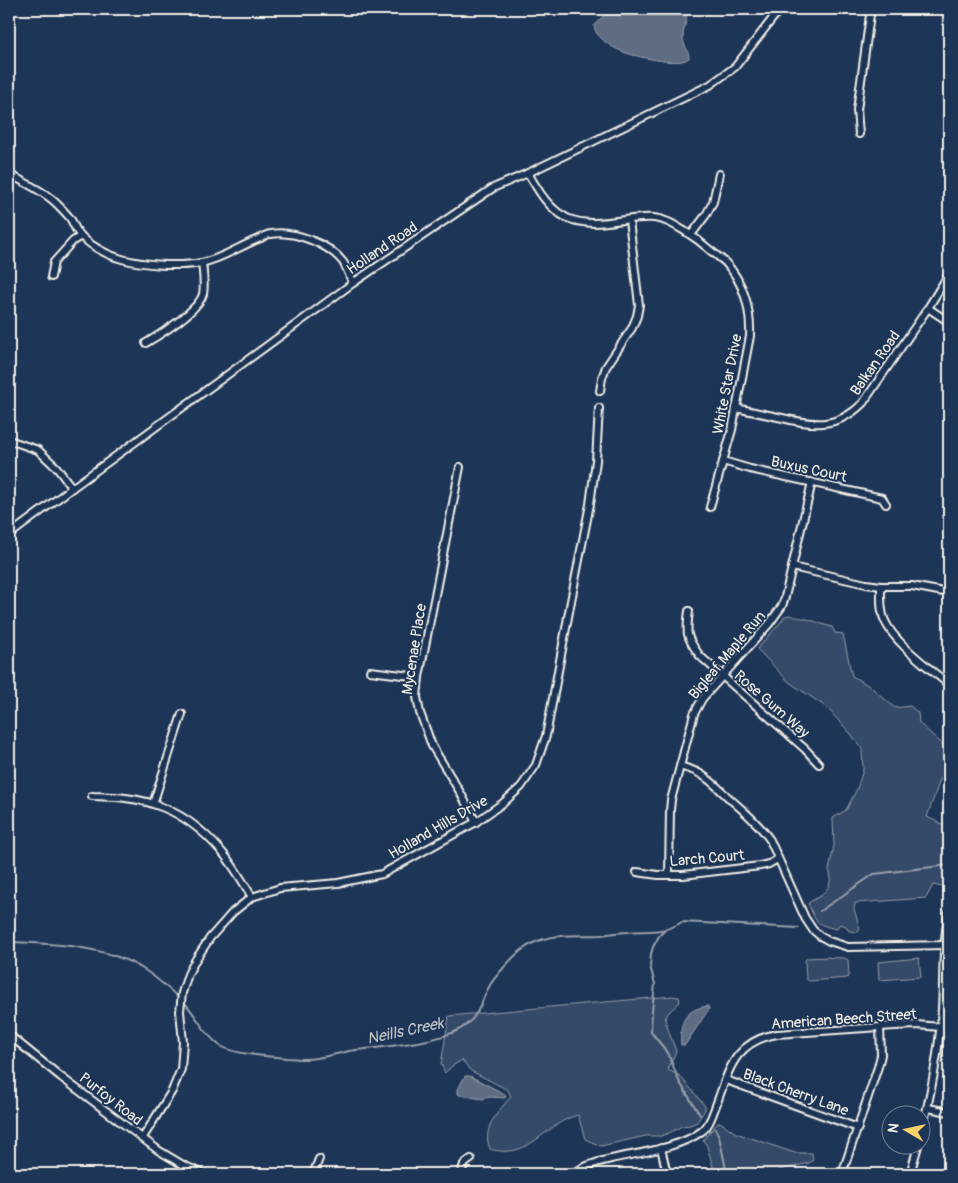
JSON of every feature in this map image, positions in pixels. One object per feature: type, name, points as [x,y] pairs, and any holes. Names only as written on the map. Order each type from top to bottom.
[{"type":"street","name":"Holland Road","points":[[9,535],[352,283],[493,188],[710,85],[735,67],[780,9]]},
{"type":"street","points":[[859,134],[857,110],[870,15],[867,9]]},
{"type":"street","name":"White Star Drive","points":[[528,173],[546,201],[557,212],[570,219],[591,223],[646,218],[667,221],[691,235],[725,262],[735,276],[749,310],[751,322],[750,336],[732,430],[710,507]]},
{"type":"street","points":[[9,174],[46,194],[70,219],[81,236],[96,248],[121,259],[149,264],[202,263],[223,256],[248,242],[271,234],[292,234],[316,242],[332,251],[343,263],[352,283]]},
{"type":"street","points":[[691,235],[706,215],[712,202],[719,174]]},
{"type":"street","points":[[600,391],[606,367],[632,328],[639,305],[629,220]]},
{"type":"street","points":[[51,277],[54,262],[73,241],[81,236]]},
{"type":"street","points":[[146,343],[194,309],[202,296],[204,281],[202,263]]},
{"type":"street","name":"Balkan Road","points":[[736,408],[804,424],[820,424],[845,418],[863,403],[949,274]]},
{"type":"street","points":[[928,308],[949,322]]},
{"type":"street","name":"Holland Hills Drive","points":[[142,1139],[172,1091],[181,1069],[183,1042],[180,1011],[182,993],[188,974],[210,938],[233,912],[252,897],[280,888],[338,883],[382,874],[476,822],[503,803],[521,787],[536,765],[546,736],[590,504],[596,462],[599,408]]},
{"type":"street","points":[[9,440],[38,450],[57,468],[72,488]]},
{"type":"street","name":"Buxus Court","points":[[723,461],[750,469],[882,498],[886,504]]},
{"type":"street","name":"Mycenae Place","points":[[460,467],[419,677],[418,696],[420,713],[432,746],[476,822]]},
{"type":"street","name":"Bigleaf Maple Run","points":[[669,875],[671,800],[694,714],[702,699],[769,624],[782,606],[812,482]]},
{"type":"street","points":[[792,567],[866,584],[912,586],[949,593]]},
{"type":"street","points":[[882,586],[884,620],[894,637],[949,685]]},
{"type":"street","name":"Rose Gum Way","points":[[689,611],[686,630],[700,656],[805,749],[819,764]]},
{"type":"street","points":[[370,671],[419,677]]},
{"type":"street","points":[[154,804],[182,714]]},
{"type":"street","points":[[680,766],[702,774],[757,823],[770,840],[804,918],[820,936],[848,947],[945,945]]},
{"type":"street","points":[[92,796],[114,796],[134,799],[154,804],[174,813],[206,836],[227,859],[252,897]]},
{"type":"street","name":"Larch Court","points":[[637,872],[683,875],[760,866],[778,859]]},
{"type":"street","points":[[928,1106],[940,1027],[946,926],[949,913]]},
{"type":"street","name":"American Beech Street","points":[[572,1174],[596,1163],[683,1142],[704,1130],[712,1117],[731,1065],[740,1052],[764,1036],[917,1025],[940,1027]]},
{"type":"street","points":[[842,1174],[878,1068],[881,1055],[880,1027]]},
{"type":"street","name":"Purfoy Road","points":[[9,1035],[142,1139],[183,1165],[204,1174]]},
{"type":"street","name":"Black Cherry Lane","points":[[726,1080],[858,1128]]},
{"type":"street","points":[[930,1108],[949,1112]]},
{"type":"street","points":[[661,1148],[667,1174]]},
{"type":"street","points":[[910,1174],[915,1156]]},
{"type":"street","points":[[313,1174],[319,1159]]},
{"type":"street","points":[[460,1174],[464,1164],[471,1159]]},
{"type":"shaded area","points":[[611,9],[685,9],[686,17],[683,38],[689,58],[677,62],[661,60],[633,55],[613,47],[600,37],[594,25]]},
{"type":"shaded area","points":[[790,615],[832,627],[835,633],[843,634],[852,676],[871,687],[895,708],[910,706],[918,713],[919,723],[949,750],[949,761],[941,777],[927,817],[949,827],[949,879],[947,888],[933,885],[926,898],[855,903],[854,909],[860,929],[858,932],[849,931],[846,926],[840,924],[836,929],[820,924],[808,903],[822,895],[829,886],[831,877],[829,870],[834,846],[833,818],[846,810],[857,789],[863,770],[862,749],[826,707],[789,682],[757,649],[785,616]]},
{"type":"shaded area","points":[[829,957],[848,960],[849,976],[847,978],[809,981],[806,979],[805,960],[807,958]]},
{"type":"shaded area","points":[[919,958],[921,977],[879,980],[878,962]]},
{"type":"shaded area","points":[[679,997],[680,1002],[668,1013],[665,1019],[676,1051],[668,1070],[680,1076],[705,1106],[705,1110],[697,1122],[682,1126],[661,1136],[646,1136],[601,1146],[585,1139],[578,1115],[555,1126],[536,1140],[516,1150],[490,1149],[488,1134],[490,1127],[511,1096],[508,1090],[471,1071],[462,1060],[445,1073],[441,1064],[449,1016]]},
{"type":"shaded area","points":[[708,1006],[709,1009],[685,1045],[681,1045],[682,1024],[688,1014],[693,1010]]},
{"type":"shaded area","points":[[465,1076],[470,1076],[505,1094],[505,1098],[490,1097],[482,1099],[458,1094],[458,1089]]},
{"type":"shaded area","points":[[720,1122],[736,1133],[795,1153],[812,1153],[813,1160],[809,1163],[779,1170],[775,1174],[715,1174],[707,1146],[703,1140]]},
{"type":"waterway","name":"Neills Creek","points":[[820,911],[874,874],[949,865]]},
{"type":"waterway","name":"Neills Creek","points":[[183,1001],[219,1045],[234,1051],[261,1056],[315,1058],[349,1051],[427,1040],[456,1031],[471,1021],[491,983],[508,963],[527,947],[546,938],[656,931],[682,922],[799,928]]},
{"type":"waterway","points":[[666,929],[659,936],[651,954],[650,966],[655,984],[651,1032],[668,1053],[679,1081],[700,1115]]},
{"type":"waterway","name":"Neills Creek","points":[[9,942],[78,947],[112,955],[143,969],[179,998]]},
{"type":"waterway","points":[[715,1129],[719,1136],[727,1174]]}]
